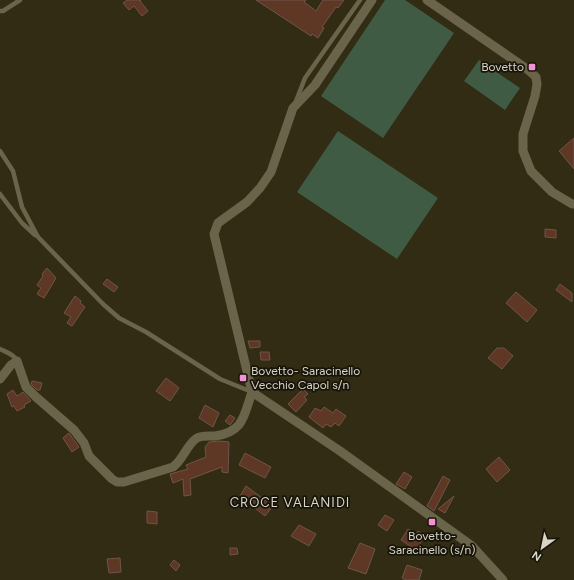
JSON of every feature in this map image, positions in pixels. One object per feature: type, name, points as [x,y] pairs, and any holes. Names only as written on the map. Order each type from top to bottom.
[{"type":"street","points":[[0,379],[11,365],[17,362],[26,387],[45,406],[74,430],[84,443],[90,456],[112,479],[117,482],[124,482],[173,467],[178,463],[196,438],[226,434],[234,430],[242,420],[252,392],[214,234],[218,223],[247,202],[260,188],[271,172],[293,108],[315,85],[372,0]]},
{"type":"street","points":[[427,0],[536,77],[537,84],[535,96],[523,134],[523,150],[531,171],[552,192],[574,204]]},
{"type":"street","points":[[252,392],[340,451],[472,546],[503,580]]},
{"type":"lane","points":[[0,11],[3,11],[20,0]]},
{"type":"lane","points":[[293,108],[305,78],[360,0]]},
{"type":"lane","points":[[0,151],[13,172],[22,207],[38,237]]},
{"type":"lane","points":[[0,194],[22,223],[119,318],[146,332],[220,379],[252,392]]},
{"type":"lane","points":[[0,349],[16,359],[17,362]]},
{"type":"green space","points":[[385,0],[405,0],[454,33],[383,138],[321,96]]},
{"type":"green space","points":[[479,60],[520,88],[505,110],[464,81]]},
{"type":"green space","points":[[338,131],[438,198],[397,259],[297,192]]},
{"type":"building","points":[[127,0],[141,0],[140,1],[148,11],[142,16],[134,6],[129,10],[123,3]]},
{"type":"building","points":[[256,0],[306,0],[304,2],[316,11],[323,0],[344,0],[338,8],[336,7],[322,27],[324,28],[318,38],[312,34],[311,36]]},
{"type":"building","points":[[574,138],[574,169],[559,151]]},
{"type":"building","points":[[545,229],[556,230],[556,238],[545,237]]},
{"type":"building","points":[[47,268],[56,278],[44,298],[37,294],[41,288],[37,285],[43,276],[42,274]]},
{"type":"building","points":[[107,279],[118,287],[114,292],[103,284]]},
{"type":"building","points":[[560,284],[572,293],[572,302],[556,290]]},
{"type":"building","points":[[516,292],[537,310],[527,322],[506,303]]},
{"type":"building","points":[[75,296],[85,307],[72,326],[67,323],[71,317],[64,313]]},
{"type":"building","points":[[248,341],[260,341],[260,347],[250,348]]},
{"type":"building","points":[[497,348],[504,348],[513,356],[502,369],[488,358]]},
{"type":"building","points":[[260,352],[269,352],[270,360],[261,360]]},
{"type":"building","points":[[166,378],[179,388],[170,401],[156,391]]},
{"type":"building","points":[[32,381],[42,383],[40,390],[37,390],[31,384]]},
{"type":"building","points":[[303,389],[308,394],[304,397],[307,400],[296,412],[288,404]]},
{"type":"building","points":[[13,390],[17,396],[23,392],[31,401],[24,405],[25,407],[17,411],[14,406],[12,407],[7,394]]},
{"type":"building","points":[[205,405],[219,413],[213,427],[199,418]]},
{"type":"building","points":[[324,407],[333,413],[336,409],[346,416],[339,426],[335,423],[331,427],[326,424],[323,428],[309,417],[315,408],[321,411]]},
{"type":"building","points":[[230,415],[235,418],[230,425],[225,421]]},
{"type":"building","points":[[69,433],[79,447],[72,452],[63,438]]},
{"type":"building","points":[[209,442],[229,442],[228,473],[222,472],[222,467],[190,479],[191,495],[184,496],[183,479],[173,483],[170,474],[188,469],[186,465],[206,457],[205,447]]},
{"type":"building","points":[[245,453],[271,467],[265,478],[239,465]]},
{"type":"building","points":[[499,457],[510,470],[497,482],[486,469]]},
{"type":"building","points":[[404,472],[412,477],[405,489],[396,484]]},
{"type":"building","points":[[443,476],[450,480],[434,511],[427,506]]},
{"type":"building","points":[[246,486],[273,506],[265,516],[240,496]]},
{"type":"building","points":[[454,496],[445,513],[438,509]]},
{"type":"building","points":[[147,511],[157,512],[157,524],[147,523]]},
{"type":"building","points":[[385,515],[394,520],[387,531],[378,525]]},
{"type":"building","points":[[299,525],[316,534],[309,546],[291,536]]},
{"type":"building","points":[[408,529],[416,534],[418,531],[425,536],[416,550],[401,540]]},
{"type":"building","points":[[360,543],[375,549],[366,574],[348,568]]},
{"type":"building","points":[[230,548],[237,548],[238,554],[230,555]]},
{"type":"building","points":[[120,558],[121,572],[109,573],[107,559]]},
{"type":"building","points":[[174,560],[180,565],[176,571],[170,565]]},
{"type":"building","points":[[407,565],[422,570],[419,580],[406,580],[402,578]]},
{"type":"place","name":"Bovetto","points":[[532,67]]},
{"type":"place","name":"Bovetto- Saracinello Vecchio Capol s/n","points":[[243,378]]},
{"type":"place","name":"Bovetto- Saracinello (s/n)","points":[[432,522]]},
{"type":"district","name":"CROCE VALANIDI","points":[[290,502]]}]
